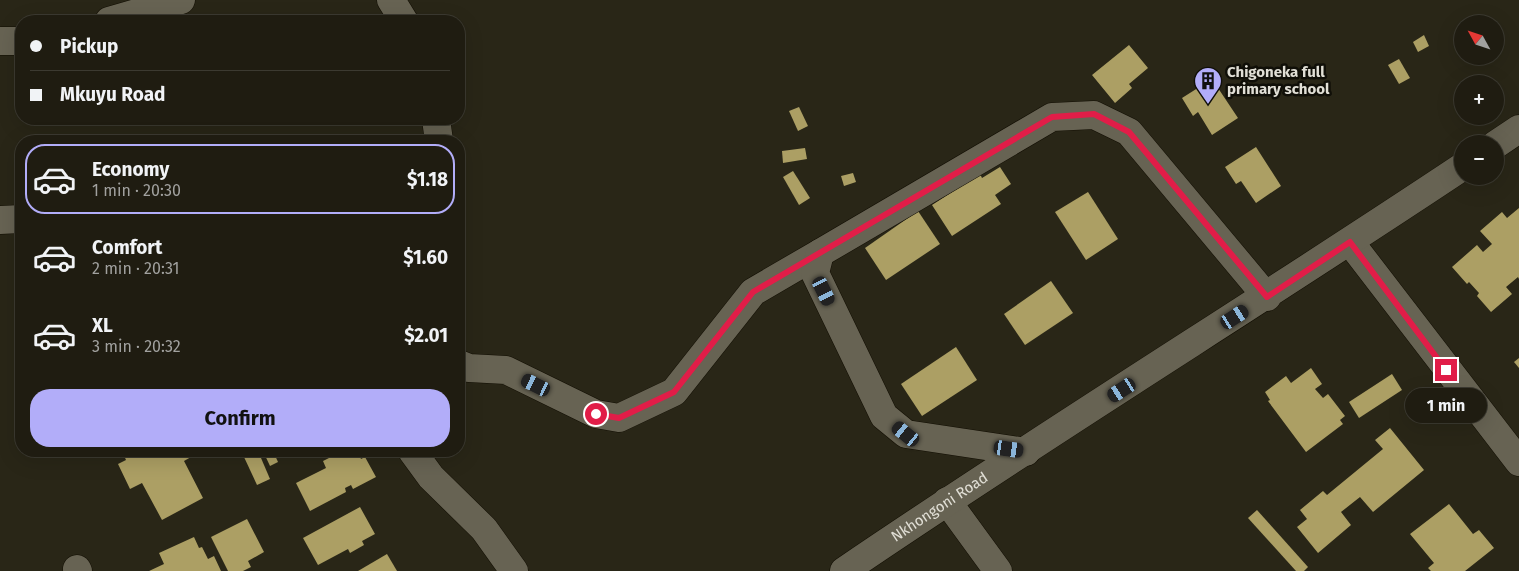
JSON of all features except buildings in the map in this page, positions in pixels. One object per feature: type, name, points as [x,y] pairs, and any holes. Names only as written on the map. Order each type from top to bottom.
[{"type":"street","points":[[130,15],[182,0]]},
{"type":"street","points":[[391,0],[400,15]]},
{"type":"street","points":[[0,40],[15,41]]},
{"type":"street","points":[[465,366],[506,370],[596,414],[619,418],[674,392],[753,292],[1052,117],[1094,114],[1129,132],[1267,297]]},
{"type":"street","points":[[1504,139],[1519,129]]},
{"type":"street","name":"Nkhongoni Road","points":[[844,571],[947,501],[1267,297],[1454,172]]},
{"type":"street","points":[[0,220],[15,219]]},
{"type":"street","points":[[1350,242],[1519,462]]},
{"type":"street","points":[[820,253],[815,273],[884,416],[906,434],[1026,452]]},
{"type":"street","points":[[416,457],[431,477],[484,529],[514,571]]},
{"type":"street","points":[[947,501],[998,571]]},
{"type":"place","name":"Chigoneka full primary school","points":[[1208,105]]},
{"type":"route","points":[[596,414],[619,418],[674,392],[753,292],[1052,117],[1094,114],[1129,132],[1267,297],[1350,242],[1446,370]]}]
